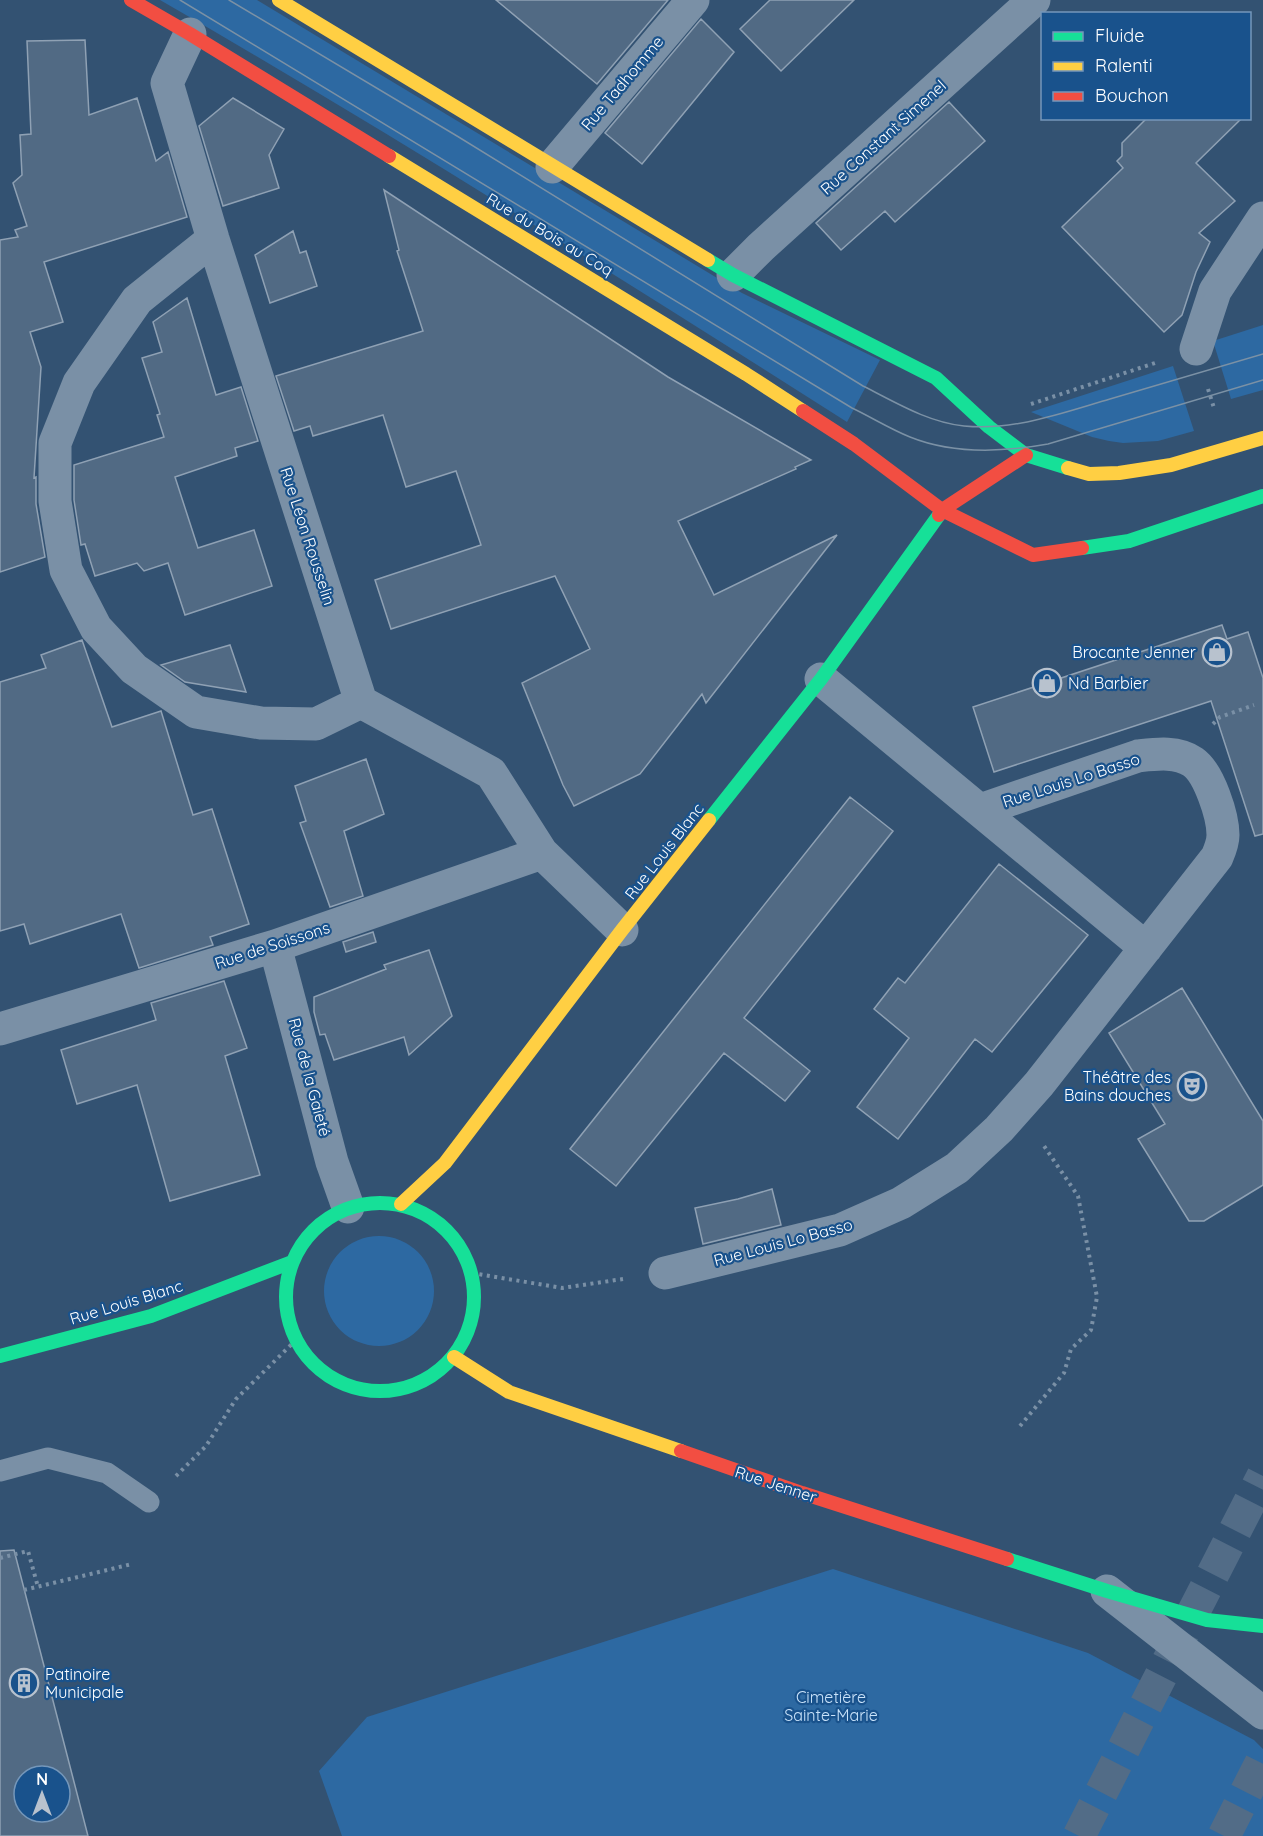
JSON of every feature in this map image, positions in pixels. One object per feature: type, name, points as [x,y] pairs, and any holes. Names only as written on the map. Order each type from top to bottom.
[{"type":"main road","name":"Rue du Bois au Coq","points":[[131,0],[746,374],[854,444],[942,510],[1033,555],[1129,541],[1263,496]]},
{"type":"main road","points":[[279,0],[733,275],[936,378],[989,428],[1026,455],[1089,474],[1119,473],[1171,465],[1263,438]]},
{"type":"main road","points":[[942,510],[1026,455]]},
{"type":"main road","name":"Rue Louis Blanc","points":[[401,1204],[445,1162],[622,930],[821,679],[942,510]]},
{"type":"main road","points":[[375,1202],[401,1204],[425,1213],[446,1228],[462,1249],[472,1273],[474,1312],[454,1357],[443,1368],[423,1382],[399,1390],[375,1392],[351,1387],[329,1377],[310,1361],[296,1340],[287,1316],[286,1288],[292,1262],[305,1239],[325,1220],[348,1207],[375,1202]]},
{"type":"main road","name":"Rue Louis Blanc","points":[[0,1356],[151,1316],[292,1262]]},
{"type":"main road","name":"Rue Jenner","points":[[454,1357],[509,1392],[802,1493],[1107,1591],[1207,1620],[1263,1626]]},
{"type":"street","name":"Rue Tadhomme","points":[[552,167],[693,0]]},
{"type":"street","name":"Rue Constant Simenel","points":[[733,275],[1034,0]]},
{"type":"street","name":"Rue Léon Rousselin","points":[[190,34],[167,83],[213,239],[361,702]]},
{"type":"street","points":[[1196,349],[1215,291],[1263,218]]},
{"type":"street","points":[[213,239],[137,300],[78,383],[55,443],[55,501],[66,570],[96,628],[134,669],[196,712],[261,723],[316,724],[361,702],[491,773],[542,853],[622,930]]},
{"type":"street","name":"Rue Louis Lo Basso","points":[[821,679],[1146,948]]},
{"type":"street","name":"Rue Louis Lo Basso","points":[[665,1273],[840,1230],[901,1203],[957,1168],[999,1130],[1039,1084],[1217,857],[1223,838],[1222,823],[1206,776],[1193,762],[1163,753],[1138,756],[980,810]]},
{"type":"street","name":"Rue de Soissons","points":[[0,1029],[274,946],[542,853]]},
{"type":"street","name":"Rue de la Gaieté","points":[[274,946],[332,1162],[348,1207]]},
{"type":"street","name":"Rue Jenner","points":[[1107,1591],[1263,1713]]},
{"type":"lane","points":[[0,1470],[48,1458],[106,1473],[149,1502]]},
{"type":"path","points":[[969,408],[1025,406],[1196,349]]},
{"type":"path","points":[[1220,717],[1254,705]]},
{"type":"path","points":[[1018,1107],[1078,1197],[1097,1297],[1091,1330],[1071,1349],[1064,1373],[1020,1426]]},
{"type":"path","points":[[472,1273],[561,1288],[665,1273]]},
{"type":"path","points":[[149,1502],[206,1446],[236,1399],[296,1340]]},
{"type":"path","points":[[0,1558],[28,1551],[38,1587]]},
{"type":"path","points":[[24,1590],[132,1564]]},
{"type":"green space","points":[[160,0],[257,0],[742,293],[880,360],[847,422],[420,154]]},
{"type":"green space","points":[[1263,325],[1263,390],[1231,399],[1213,341]]},
{"type":"green space","points":[[1173,366],[1194,431],[1158,441],[1123,443],[1092,437],[1031,412]]},
{"type":"green space","points":[[379,1236],[400,1241],[418,1252],[429,1270],[434,1291],[429,1312],[418,1330],[400,1341],[379,1346],[358,1341],[340,1330],[329,1312],[324,1291],[329,1270],[340,1252],[358,1241]]},
{"type":"green space","name":"Cimetière Sainte-Marie","points":[[833,1569],[1088,1653],[1254,1740],[1263,1749],[1263,1836],[342,1836],[319,1771],[367,1717]]},
{"type":"building","points":[[496,0],[668,0],[597,84]]},
{"type":"building","points":[[770,0],[854,0],[781,71],[740,29]]},
{"type":"building","points":[[701,19],[734,52],[642,164],[605,133]]},
{"type":"building","points":[[85,40],[89,115],[137,98],[156,161],[168,152],[187,217],[44,262],[63,322],[30,332],[41,367],[34,478],[36,477],[36,504],[45,557],[0,572],[0,240],[18,237],[15,230],[27,226],[13,183],[22,175],[20,135],[31,134],[27,41]]},
{"type":"building","points":[[233,98],[284,129],[269,155],[279,188],[223,206],[199,126]]},
{"type":"building","points":[[949,102],[985,141],[895,222],[885,211],[841,250],[816,223]]},
{"type":"building","points":[[1145,120],[1240,120],[1196,163],[1235,201],[1199,233],[1210,242],[1196,272],[1182,315],[1164,332],[1062,227],[1123,168],[1117,161],[1122,156],[1122,143]]},
{"type":"building","points":[[384,190],[668,377],[811,460],[795,467],[796,469],[678,521],[714,595],[837,535],[706,703],[702,694],[640,774],[574,806],[563,785],[522,683],[590,649],[555,576],[391,629],[375,580],[481,545],[456,471],[406,487],[383,415],[313,436],[310,426],[294,431],[276,376],[423,331],[397,251],[399,250]]},
{"type":"building","points":[[293,231],[300,253],[306,251],[317,286],[270,303],[255,255]]},
{"type":"building","points":[[187,298],[216,395],[241,387],[258,441],[235,448],[237,456],[175,477],[198,548],[254,530],[272,586],[185,615],[168,563],[144,571],[137,563],[95,576],[85,544],[81,545],[74,500],[74,465],[164,437],[157,415],[160,414],[142,358],[162,352],[153,322]]},
{"type":"building","points":[[1222,625],[1227,639],[1248,632],[1263,678],[1263,834],[1255,836],[1211,701],[994,772],[973,707]]},
{"type":"building","points":[[82,640],[112,727],[161,711],[193,815],[212,809],[249,924],[210,937],[213,945],[139,968],[121,914],[30,944],[24,924],[0,931],[0,682],[46,668],[41,655]]},
{"type":"building","points":[[230,645],[246,692],[185,682],[161,665]]},
{"type":"building","points":[[366,759],[384,814],[344,831],[363,896],[330,907],[300,823],[306,821],[295,786]]},
{"type":"building","points":[[850,797],[893,831],[744,1018],[810,1071],[785,1101],[724,1053],[616,1186],[570,1149]]},
{"type":"building","points":[[999,864],[1088,935],[992,1052],[975,1039],[898,1139],[857,1107],[909,1038],[874,1009],[898,978],[905,983]]},
{"type":"building","points":[[373,932],[376,942],[346,952],[343,942]]},
{"type":"building","points":[[429,950],[452,1016],[409,1055],[404,1037],[334,1060],[325,1034],[320,1035],[314,1012],[314,997],[386,969],[384,965]]},
{"type":"building","points":[[224,981],[247,1048],[225,1056],[260,1175],[170,1201],[137,1085],[77,1104],[61,1050],[156,1020],[151,1003]]},
{"type":"building","name":"Théâtre des Bains douches","points":[[1182,988],[1263,1121],[1263,1185],[1204,1221],[1189,1221],[1138,1139],[1165,1124],[1109,1033]]},
{"type":"building","points":[[772,1189],[781,1225],[703,1244],[695,1208]]},
{"type":"building","name":"Patinoire Municipale","points":[[14,1550],[69,1764],[12,1764],[12,1824],[72,1824],[72,1774],[88,1836],[0,1836],[0,1551]]},
{"type":"tunnel","points":[[1079,1836],[1263,1476]]},
{"type":"tunnel","points":[[1224,1836],[1263,1759]]},
{"type":"tram line","points":[[180,0],[852,408],[926,443],[978,450],[1014,449],[1048,444],[1263,380]]},
{"type":"tram line","points":[[229,0],[457,136],[863,386],[937,420],[950,424],[983,427],[1020,423],[1056,415],[1263,354]]},
{"type":"traffic: fast","points":[[708,260],[733,275],[936,378],[989,427],[1026,455],[1068,468]]},
{"type":"traffic: fast","points":[[1082,548],[1129,541],[1263,496]]},
{"type":"traffic: fast","points":[[709,820],[821,679],[939,515]]},
{"type":"traffic: fast","points":[[371,1203],[389,1203],[416,1210],[447,1230],[467,1261],[474,1297],[467,1333],[447,1364],[416,1384],[389,1391],[371,1391],[336,1380],[320,1370],[307,1357],[290,1324],[286,1306],[286,1288],[297,1253],[307,1237],[320,1224],[353,1207],[371,1203]]},
{"type":"traffic: fast","points":[[0,1356],[151,1316],[292,1262]]},
{"type":"traffic: fast","points":[[1007,1559],[1207,1620],[1263,1626]]},
{"type":"traffic: slow","points":[[279,0],[708,260]]},
{"type":"traffic: slow","points":[[389,156],[803,411]]},
{"type":"traffic: slow","points":[[1068,468],[1089,474],[1119,473],[1171,465],[1263,438]]},
{"type":"traffic: slow","points":[[401,1204],[445,1163],[622,930],[709,820]]},
{"type":"traffic: slow","points":[[454,1357],[509,1392],[681,1451]]},
{"type":"traffic: jam","points":[[131,0],[389,156]]},
{"type":"traffic: jam","points":[[803,411],[854,444],[942,510],[1033,555],[1082,548]]},
{"type":"traffic: jam","points":[[939,515],[942,510],[1026,455]]},
{"type":"traffic: jam","points":[[681,1451],[802,1493],[1007,1559]]},
{"type":"place","name":"Brocante Jenner","points":[[1217,652]]},
{"type":"place","name":"Nd Barbier","points":[[1047,683]]},
{"type":"place","name":"Théâtre des Bains douches","points":[[1192,1086]]},
{"type":"place","name":"Patinoire Municipale","points":[[24,1683]]}]
